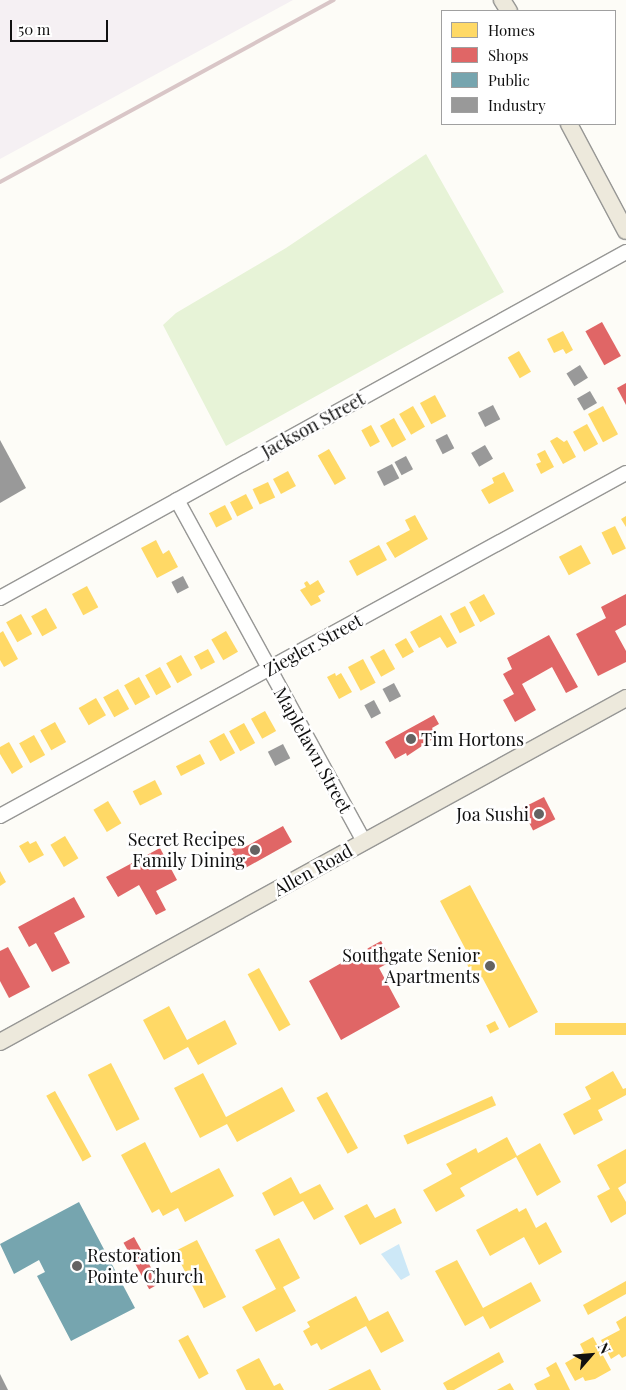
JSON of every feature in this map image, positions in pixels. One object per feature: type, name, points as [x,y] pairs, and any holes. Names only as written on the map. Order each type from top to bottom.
[{"type":"main road","points":[[570,125],[626,231]]},
{"type":"main road","name":"Allen Road","points":[[0,1042],[626,698]]},
{"type":"street","name":"Jackson Street","points":[[0,598],[626,252]]},
{"type":"street","name":"Ziegler Street","points":[[0,816],[626,473]]},
{"type":"street","name":"Maplelawn Street","points":[[177,500],[364,842]]},
{"type":"shaded area","points":[[0,0],[293,0],[0,159]]},
{"type":"green space","points":[[426,154],[504,292],[226,446],[163,325],[176,313],[286,248]]},
{"type":"water","points":[[399,1244],[410,1275],[401,1280],[381,1254]]},
{"type":"building: Homes","points":[[563,331],[573,350],[566,354],[563,349],[554,353],[547,339]]},
{"type":"building: Homes","points":[[519,351],[531,372],[520,378],[508,358]]},
{"type":"building: Homes","points":[[435,395],[446,416],[431,424],[420,403]]},
{"type":"building: Homes","points":[[413,406],[425,427],[411,435],[399,414]]},
{"type":"building: Homes","points":[[603,406],[618,434],[603,442],[588,414]]},
{"type":"building: Homes","points":[[394,418],[406,440],[392,448],[380,426]]},
{"type":"building: Homes","points":[[587,424],[598,444],[584,452],[573,432]]},
{"type":"building: Homes","points":[[371,425],[380,442],[370,447],[361,430]]},
{"type":"building: Homes","points":[[557,437],[564,442],[567,440],[576,457],[563,464],[550,441]]},
{"type":"building: Homes","points":[[329,449],[346,478],[335,485],[318,456]]},
{"type":"building: Homes","points":[[545,450],[554,467],[541,474],[536,464],[541,462],[537,454]]},
{"type":"building: Homes","points":[[288,471],[296,486],[281,494],[273,479]]},
{"type":"building: Homes","points":[[504,472],[514,491],[489,504],[481,490],[494,483],[492,478]]},
{"type":"building: Homes","points":[[268,482],[275,497],[260,505],[253,489]]},
{"type":"building: Homes","points":[[246,494],[253,508],[237,516],[230,502]]},
{"type":"building: Homes","points":[[225,505],[232,519],[216,527],[209,513]]},
{"type":"building: Homes","points":[[415,515],[428,539],[395,558],[386,543],[410,530],[405,520]]},
{"type":"building: Homes","points":[[626,516],[626,527],[621,519]]},
{"type":"building: Homes","points":[[615,526],[626,548],[612,555],[602,533]]},
{"type":"building: Homes","points":[[156,540],[163,554],[169,550],[178,567],[157,578],[141,548]]},
{"type":"building: Homes","points":[[379,545],[387,560],[357,576],[349,561]]},
{"type":"building: Homes","points":[[581,545],[591,564],[569,575],[559,557]]},
{"type":"building: Homes","points":[[318,580],[325,592],[318,596],[321,601],[311,606],[300,590],[306,587],[304,583],[307,581],[310,585]]},
{"type":"building: Homes","points":[[87,586],[98,607],[83,615],[72,594]]},
{"type":"building: Homes","points":[[484,594],[495,614],[480,622],[469,602]]},
{"type":"building: Homes","points":[[465,606],[475,626],[460,633],[450,614]]},
{"type":"building: Homes","points":[[46,608],[57,628],[42,636],[31,616]]},
{"type":"building: Homes","points":[[21,614],[32,634],[17,642],[6,622]]},
{"type":"building: Homes","points":[[441,615],[457,643],[447,648],[440,637],[419,648],[410,632]]},
{"type":"building: Homes","points":[[3,631],[18,659],[4,667],[0,660],[0,633]]},
{"type":"building: Homes","points":[[226,631],[238,652],[223,660],[211,640]]},
{"type":"building: Homes","points":[[406,638],[414,652],[403,658],[395,644]]},
{"type":"building: Homes","points":[[208,649],[215,662],[201,670],[194,657]]},
{"type":"building: Homes","points":[[384,649],[395,669],[381,677],[370,657]]},
{"type":"building: Homes","points":[[181,655],[192,675],[177,683],[166,663]]},
{"type":"building: Homes","points":[[363,659],[376,683],[361,691],[348,667]]},
{"type":"building: Homes","points":[[160,667],[171,687],[156,695],[145,675]]},
{"type":"building: Homes","points":[[335,673],[336,676],[341,673],[352,692],[339,699],[327,677]]},
{"type":"building: Homes","points":[[139,677],[150,697],[135,705],[124,685]]},
{"type":"building: Homes","points":[[118,689],[129,709],[114,717],[103,697]]},
{"type":"building: Homes","points":[[96,698],[106,715],[89,725],[79,708]]},
{"type":"building: Homes","points":[[265,711],[276,731],[262,739],[251,719]]},
{"type":"building: Homes","points":[[55,722],[66,742],[51,750],[40,730]]},
{"type":"building: Homes","points":[[244,723],[255,743],[240,751],[229,731]]},
{"type":"building: Homes","points":[[224,733],[235,753],[220,761],[209,741]]},
{"type":"building: Homes","points":[[34,735],[45,755],[30,763],[19,743]]},
{"type":"building: Homes","points":[[9,742],[23,767],[12,774],[0,754],[0,747]]},
{"type":"building: Homes","points":[[200,754],[205,764],[181,776],[176,766]]},
{"type":"building: Homes","points":[[155,780],[162,794],[140,806],[133,791]]},
{"type":"building: Homes","points":[[108,801],[121,823],[107,832],[93,810]]},
{"type":"building: Homes","points":[[65,836],[78,858],[64,867],[50,845]]},
{"type":"building: Homes","points":[[28,841],[30,844],[36,841],[44,855],[29,863],[19,846]]},
{"type":"building: Homes","points":[[0,871],[6,882],[0,886]]},
{"type":"building: Homes","name":"Southgate Senior Apartments","points":[[470,885],[538,1012],[509,1028],[482,977],[475,980],[462,954],[467,952],[440,901]]},
{"type":"building: Homes","points":[[259,968],[291,1025],[279,1031],[248,974]]},
{"type":"building: Homes","points":[[169,1006],[187,1040],[225,1020],[237,1044],[198,1065],[188,1047],[164,1060],[143,1020]]},
{"type":"building: Homes","points":[[495,1021],[499,1029],[490,1034],[486,1026]]},
{"type":"building: Homes","points":[[555,1023],[626,1023],[626,1035],[555,1035]]},
{"type":"building: Homes","points":[[111,1063],[140,1119],[116,1131],[88,1075]]},
{"type":"building: Homes","points":[[613,1071],[623,1089],[626,1088],[626,1095],[598,1110],[603,1120],[574,1135],[563,1114],[591,1099],[585,1087]]},
{"type":"building: Homes","points":[[203,1073],[226,1117],[282,1087],[295,1111],[237,1142],[227,1124],[200,1138],[174,1088]]},
{"type":"building: Homes","points":[[55,1091],[91,1157],[83,1161],[46,1096]]},
{"type":"building: Homes","points":[[327,1092],[358,1148],[348,1154],[317,1098]]},
{"type":"building: Homes","points":[[492,1096],[496,1105],[407,1145],[403,1135]]},
{"type":"building: Homes","points":[[507,1137],[517,1156],[540,1143],[561,1182],[537,1196],[516,1157],[460,1188],[465,1196],[436,1212],[423,1190],[452,1174],[446,1164],[476,1148],[478,1153]]},
{"type":"building: Homes","points":[[145,1142],[171,1193],[219,1168],[234,1196],[185,1222],[178,1208],[163,1216],[159,1209],[152,1213],[121,1155]]},
{"type":"building: Homes","points":[[626,1149],[626,1183],[618,1188],[626,1202],[626,1214],[611,1223],[597,1196],[610,1189],[597,1165]]},
{"type":"building: Homes","points":[[291,1177],[300,1194],[320,1184],[334,1209],[314,1220],[303,1201],[274,1216],[262,1193]]},
{"type":"building: Homes","points":[[367,1204],[375,1218],[395,1208],[402,1223],[360,1245],[344,1216]]},
{"type":"building: Homes","points":[[517,1208],[519,1212],[526,1208],[536,1228],[546,1222],[562,1252],[539,1265],[524,1237],[490,1256],[476,1230]]},
{"type":"building: Homes","points":[[279,1238],[300,1278],[283,1287],[296,1311],[256,1332],[242,1307],[276,1289],[255,1250]]},
{"type":"building: Homes","points":[[197,1240],[226,1297],[204,1308],[175,1251]]},
{"type":"building: Homes","points":[[457,1260],[483,1308],[531,1282],[541,1301],[490,1329],[483,1316],[465,1326],[435,1271]]},
{"type":"building: Homes","points":[[626,1281],[626,1294],[588,1315],[583,1305]]},
{"type":"building: Homes","points":[[356,1296],[369,1321],[388,1311],[404,1341],[381,1353],[366,1326],[321,1350],[317,1343],[311,1346],[303,1331],[310,1327],[307,1322]]},
{"type":"building: Homes","points":[[626,1316],[626,1356],[622,1358],[619,1354],[611,1359],[601,1340],[620,1330],[616,1322]]},
{"type":"building: Homes","points":[[188,1335],[209,1374],[199,1379],[178,1340]]},
{"type":"building: Homes","points":[[593,1337],[611,1370],[595,1379],[585,1381],[583,1377],[575,1381],[565,1363],[584,1352],[580,1344]]},
{"type":"building: Homes","points":[[499,1352],[504,1362],[454,1390],[447,1390],[443,1383]]},
{"type":"building: Homes","points":[[259,1358],[274,1386],[280,1383],[284,1390],[246,1390],[236,1370]]},
{"type":"building: Homes","points":[[556,1362],[570,1390],[537,1390],[534,1384],[550,1376],[546,1368]]},
{"type":"building: Homes","points":[[370,1369],[381,1390],[328,1390]]},
{"type":"building: Homes","points":[[510,1383],[514,1390],[497,1390]]},
{"type":"building: Shops","points":[[602,322],[621,356],[604,365],[585,331]]},
{"type":"building: Shops","points":[[626,383],[626,405],[617,388]]},
{"type":"building: Shops","points":[[626,594],[626,625],[615,631],[626,651],[626,662],[598,676],[576,634],[606,618],[601,607]]},
{"type":"building: Shops","points":[[549,635],[578,687],[566,693],[552,667],[522,684],[536,710],[515,722],[503,700],[514,694],[503,674],[512,669],[507,658]]},
{"type":"building: Shops","name":"Tim Hortons","points":[[434,715],[439,724],[432,728],[437,736],[407,756],[406,753],[395,759],[385,742]]},
{"type":"building: Shops","name":"Joa Sushi","points":[[544,797],[555,819],[533,831],[522,808]]},
{"type":"building: Shops","name":"Secret Recipes Family Dining","points":[[283,826],[292,842],[240,871],[231,855],[234,853],[231,848],[242,842],[245,847]]},
{"type":"building: Shops","points":[[160,848],[177,880],[156,891],[166,910],[156,915],[139,885],[118,897],[106,877]]},
{"type":"building: Shops","points":[[74,897],[85,917],[54,933],[70,963],[52,972],[36,943],[29,947],[18,927]]},
{"type":"building: Shops","points":[[381,941],[392,961],[379,968],[400,1007],[341,1040],[309,981]]},
{"type":"building: Shops","points":[[8,947],[30,987],[9,998],[0,981],[0,951]]},
{"type":"building: Shops","points":[[134,1237],[160,1283],[149,1289],[124,1243]]},
{"type":"building: Public","name":"Restoration Pointe Church","points":[[79,1202],[135,1308],[71,1341],[37,1276],[45,1272],[39,1260],[14,1274],[0,1244]]},
{"type":"building: Industry","points":[[580,365],[588,378],[574,386],[566,373]]},
{"type":"building: Industry","points":[[590,391],[597,403],[584,411],[577,398]]},
{"type":"building: Industry","points":[[493,405],[500,419],[485,427],[478,413]]},
{"type":"building: Industry","points":[[447,434],[454,448],[443,454],[435,440]]},
{"type":"building: Industry","points":[[0,440],[26,488],[0,503]]},
{"type":"building: Industry","points":[[485,445],[493,459],[479,467],[471,453]]},
{"type":"building: Industry","points":[[406,456],[413,469],[402,475],[395,462]]},
{"type":"building: Industry","points":[[392,464],[399,478],[384,486],[377,472]]},
{"type":"building: Industry","points":[[183,576],[189,588],[177,593],[171,582]]},
{"type":"building: Industry","points":[[394,683],[401,696],[390,702],[383,689]]},
{"type":"building: Industry","points":[[374,700],[381,713],[371,718],[364,705]]},
{"type":"building: Industry","points":[[283,744],[290,758],[275,766],[268,752]]},
{"type":"building: Industry","points":[[0,1374],[8,1390],[0,1390]]},
{"type":"railway","points":[[0,182],[334,0]]},
{"type":"place","name":"Tim Hortons","points":[[411,739]]},
{"type":"place","name":"Joa Sushi","points":[[539,814]]},
{"type":"place","name":"Secret Recipes Family Dining","points":[[255,850]]},
{"type":"place","name":"Southgate Senior Apartments","points":[[490,966]]},
{"type":"place","name":"Restoration Pointe Church","points":[[77,1266]]}]
